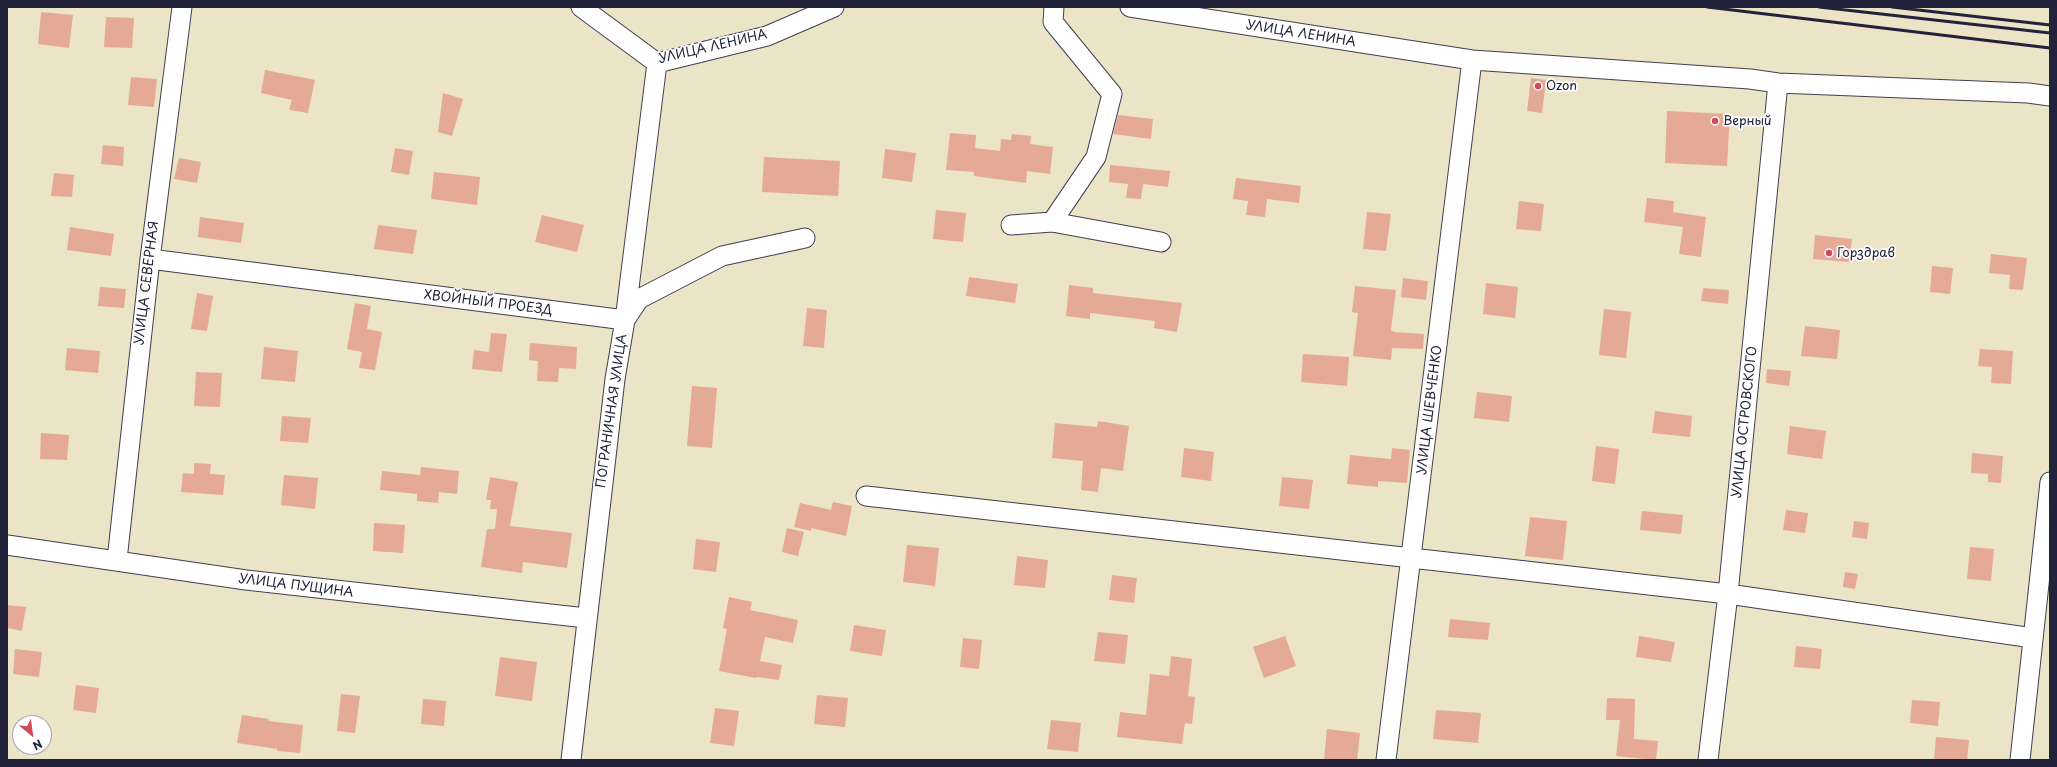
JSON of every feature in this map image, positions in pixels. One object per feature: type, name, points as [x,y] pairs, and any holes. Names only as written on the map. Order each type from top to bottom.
[{"type":"street","name":"УЛИЦА СЕВЕРНАЯ","points":[[117,560],[150,259],[182,7]]},
{"type":"street","name":"УЛИЦА ЛЕНИНА","points":[[582,7],[657,63],[767,36],[834,7]]},
{"type":"street","points":[[1052,222],[1096,157],[1112,94],[1053,22],[1054,7]]},
{"type":"street","name":"УЛИЦА ЛЕНИНА","points":[[1130,7],[1472,60],[1750,79],[1778,83],[2028,93],[2050,96]]},
{"type":"street","name":"УЛИЦА ШЕВЧЕНКО","points":[[1386,760],[1472,60]]},
{"type":"street","name":"ПОГРАНИЧНАЯ УЛИЦА","points":[[571,760],[586,618],[615,379],[625,320],[657,63]]},
{"type":"street","name":"УЛИЦА ОСТРОВСКОГО","points":[[1708,760],[1728,594],[1778,83]]},
{"type":"street","points":[[1011,225],[1052,222],[1161,242]]},
{"type":"street","points":[[625,320],[639,299],[722,256],[805,238]]},
{"type":"street","name":"ХВОЙНЫЙ ПРОЕЗД","points":[[150,259],[625,320]]},
{"type":"street","points":[[2020,760],[2050,482]]},
{"type":"street","points":[[866,496],[1728,594],[2033,638]]},
{"type":"street","name":"УЛИЦА ПУЩИНА","points":[[7,545],[246,580],[586,618]]},
{"type":"building","points":[[41,12],[73,15],[69,48],[38,44]]},
{"type":"building","points":[[106,17],[134,18],[132,48],[104,47]]},
{"type":"building","points":[[265,70],[315,80],[308,113],[289,110],[292,100],[261,93]]},
{"type":"building","points":[[131,77],[157,79],[154,107],[128,105]]},
{"type":"building","points":[[1531,78],[1546,80],[1542,113],[1527,111]]},
{"type":"building","points":[[443,93],[463,99],[452,136],[438,132]]},
{"type":"building","points":[[1667,111],[1730,114],[1727,166],[1665,163]]},
{"type":"building","points":[[1118,115],[1153,119],[1151,139],[1113,134]]},
{"type":"building","points":[[950,133],[976,135],[975,148],[1000,151],[1001,139],[1011,140],[1012,134],[1031,136],[1030,144],[1053,147],[1050,174],[1027,171],[1026,183],[974,176],[974,172],[946,170]]},
{"type":"building","points":[[103,145],[124,147],[123,166],[101,164]]},
{"type":"building","points":[[395,148],[413,151],[409,175],[391,172]]},
{"type":"building","points":[[885,149],[916,153],[912,182],[882,178]]},
{"type":"building","points":[[764,157],[840,161],[838,196],[762,192]]},
{"type":"building","points":[[179,158],[201,162],[197,183],[174,179]]},
{"type":"building","points":[[1110,165],[1170,171],[1168,187],[1143,184],[1141,199],[1126,198],[1128,184],[1109,182]]},
{"type":"building","points":[[434,172],[480,177],[477,205],[431,199]]},
{"type":"building","points":[[54,173],[74,175],[72,197],[51,196]]},
{"type":"building","points":[[1236,178],[1301,186],[1299,203],[1267,199],[1265,217],[1246,215],[1248,201],[1233,199]]},
{"type":"building","points":[[1647,198],[1674,201],[1673,212],[1706,217],[1701,257],[1679,254],[1683,227],[1644,222]]},
{"type":"building","points":[[1519,201],[1544,204],[1541,231],[1516,229]]},
{"type":"building","points":[[936,210],[966,213],[963,242],[933,239]]},
{"type":"building","points":[[1367,212],[1391,214],[1386,251],[1363,249]]},
{"type":"building","points":[[542,215],[584,225],[577,252],[535,242]]},
{"type":"building","points":[[200,217],[244,223],[241,243],[198,237]]},
{"type":"building","points":[[378,225],[417,230],[413,254],[374,249]]},
{"type":"building","points":[[70,227],[114,234],[111,256],[67,250]]},
{"type":"building","points":[[1815,235],[1852,239],[1849,262],[1813,259]]},
{"type":"building","points":[[1991,254],[2027,258],[2023,290],[2009,289],[2010,275],[1989,273]]},
{"type":"building","points":[[1932,266],[1953,268],[1950,294],[1930,292]]},
{"type":"building","points":[[969,277],[1018,284],[1015,303],[966,296]]},
{"type":"building","points":[[1403,278],[1428,281],[1426,300],[1401,297]]},
{"type":"building","points":[[1486,283],[1518,287],[1515,318],[1483,314]]},
{"type":"building","points":[[1069,285],[1093,288],[1093,293],[1182,303],[1177,332],[1154,328],[1155,321],[1090,313],[1090,319],[1066,316]]},
{"type":"building","points":[[1355,286],[1396,290],[1391,330],[1394,332],[1424,334],[1423,349],[1392,348],[1391,360],[1353,356],[1358,313],[1352,312]]},
{"type":"building","points":[[100,287],[126,289],[124,308],[98,306]]},
{"type":"building","points":[[1703,288],[1729,290],[1728,304],[1701,301]]},
{"type":"building","points":[[197,293],[213,296],[207,331],[191,329]]},
{"type":"building","points":[[355,303],[371,306],[367,329],[382,332],[375,370],[359,368],[362,352],[347,349]]},
{"type":"building","points":[[807,308],[827,310],[824,348],[803,346]]},
{"type":"building","points":[[1604,309],[1631,312],[1626,358],[1599,355]]},
{"type":"building","points":[[1805,326],[1840,330],[1837,359],[1801,356]]},
{"type":"building","points":[[491,333],[507,334],[502,372],[472,369],[474,350],[489,352]]},
{"type":"building","points":[[530,343],[577,347],[576,369],[559,368],[558,382],[537,381],[538,361],[529,360]]},
{"type":"building","points":[[264,347],[298,351],[295,382],[261,379]]},
{"type":"building","points":[[67,348],[100,351],[98,373],[65,370]]},
{"type":"building","points":[[1980,349],[2013,351],[2011,384],[1991,383],[1992,367],[1978,366]]},
{"type":"building","points":[[1303,354],[1349,357],[1347,386],[1301,382]]},
{"type":"building","points":[[1767,369],[1791,371],[1789,386],[1766,383]]},
{"type":"building","points":[[196,372],[222,373],[220,407],[194,406]]},
{"type":"building","points":[[692,386],[717,388],[712,448],[687,446]]},
{"type":"building","points":[[1477,392],[1512,396],[1509,422],[1474,418]]},
{"type":"building","points":[[1655,411],[1692,416],[1690,437],[1652,433]]},
{"type":"building","points":[[282,416],[311,418],[308,443],[280,441]]},
{"type":"building","points":[[1098,421],[1129,426],[1123,471],[1101,468],[1098,492],[1081,490],[1083,461],[1052,458],[1055,423],[1097,427]]},
{"type":"building","points":[[1790,426],[1826,431],[1822,459],[1787,454]]},
{"type":"building","points":[[41,433],[69,435],[67,460],[40,459]]},
{"type":"building","points":[[1596,446],[1619,449],[1615,484],[1592,481]]},
{"type":"building","points":[[1184,448],[1214,452],[1211,481],[1181,477]]},
{"type":"building","points":[[1392,448],[1410,450],[1407,483],[1378,481],[1378,487],[1347,484],[1350,455],[1391,459]]},
{"type":"building","points":[[1972,453],[2003,456],[2001,483],[1988,482],[1988,474],[1971,473]]},
{"type":"building","points":[[194,463],[211,464],[210,474],[225,475],[223,495],[181,492],[183,473],[194,474]]},
{"type":"building","points":[[421,467],[459,471],[457,494],[439,492],[438,503],[417,501],[417,494],[380,490],[382,471],[420,475]]},
{"type":"building","points":[[284,475],[318,478],[315,509],[281,505]]},
{"type":"building","points":[[490,477],[518,482],[510,526],[572,533],[567,568],[523,562],[522,573],[481,567],[487,529],[495,529],[497,509],[490,509],[491,500],[486,500]]},
{"type":"building","points":[[1282,477],[1313,480],[1309,509],[1279,506]]},
{"type":"building","points":[[833,502],[852,506],[846,536],[811,528],[811,531],[794,527],[800,503],[831,510]]},
{"type":"building","points":[[1786,510],[1808,513],[1805,533],[1783,530]]},
{"type":"building","points":[[1642,511],[1683,515],[1681,534],[1640,530]]},
{"type":"building","points":[[1530,517],[1567,521],[1563,560],[1525,556]]},
{"type":"building","points":[[1854,521],[1869,523],[1867,539],[1852,537]]},
{"type":"building","points":[[374,523],[405,525],[403,553],[373,551]]},
{"type":"building","points":[[787,528],[804,532],[798,556],[782,552]]},
{"type":"building","points":[[696,539],[720,542],[716,572],[693,569]]},
{"type":"building","points":[[907,545],[939,548],[935,586],[903,582]]},
{"type":"building","points":[[1970,547],[1994,549],[1991,581],[1967,579]]},
{"type":"building","points":[[1017,556],[1048,560],[1045,588],[1014,585]]},
{"type":"building","points":[[1845,572],[1858,574],[1855,589],[1843,587]]},
{"type":"building","points":[[1112,575],[1137,578],[1134,603],[1109,600]]},
{"type":"building","points":[[729,597],[752,602],[750,610],[798,620],[793,643],[765,637],[760,661],[782,665],[779,680],[756,678],[719,671],[727,629],[723,628]]},
{"type":"building","points":[[7,605],[26,607],[22,631],[7,628]]},
{"type":"building","points":[[1450,619],[1490,623],[1488,640],[1448,637]]},
{"type":"building","points":[[854,625],[886,630],[882,656],[850,651]]},
{"type":"building","points":[[1098,632],[1128,635],[1125,664],[1094,661]]},
{"type":"building","points":[[1285,636],[1296,666],[1264,678],[1253,647]]},
{"type":"building","points":[[1639,636],[1675,642],[1671,662],[1636,657]]},
{"type":"building","points":[[963,638],[982,640],[979,669],[960,667]]},
{"type":"building","points":[[1796,646],[1822,649],[1820,669],[1794,667]]},
{"type":"building","points":[[15,649],[42,652],[39,677],[13,674]]},
{"type":"building","points":[[1171,656],[1192,659],[1188,696],[1195,697],[1192,724],[1185,723],[1182,744],[1117,737],[1120,712],[1146,715],[1150,674],[1169,676]]},
{"type":"building","points":[[500,657],[537,662],[532,701],[495,696]]},
{"type":"building","points":[[76,685],[99,688],[96,713],[73,710]]},
{"type":"building","points":[[341,694],[360,696],[355,733],[337,731]]},
{"type":"building","points":[[817,695],[848,698],[845,727],[814,724]]},
{"type":"building","points":[[1607,698],[1635,699],[1634,739],[1658,741],[1656,760],[1616,756],[1620,720],[1606,720]]},
{"type":"building","points":[[423,699],[446,701],[444,726],[421,724]]},
{"type":"building","points":[[1912,700],[1940,702],[1938,726],[1910,723]]},
{"type":"building","points":[[715,708],[739,711],[734,746],[710,743]]},
{"type":"building","points":[[1436,710],[1481,713],[1478,743],[1433,739]]},
{"type":"building","points":[[242,715],[269,719],[268,721],[303,725],[300,753],[277,751],[277,749],[237,743]]},
{"type":"building","points":[[1051,720],[1081,723],[1078,752],[1047,749]]},
{"type":"building","points":[[1327,729],[1360,733],[1357,760],[1324,760]]},
{"type":"building","points":[[1936,737],[1969,740],[1967,760],[1934,760]]},
{"type":"railway","points":[[1707,7],[2050,48]]},
{"type":"railway","points":[[1819,7],[2050,33]]},
{"type":"railway","points":[[1892,7],[2050,25]]},
{"type":"place","name":"Ozon","points":[[1538,86]]},
{"type":"place","name":"Верный","points":[[1715,121]]},
{"type":"place","name":"Горздрав","points":[[1829,253]]}]
